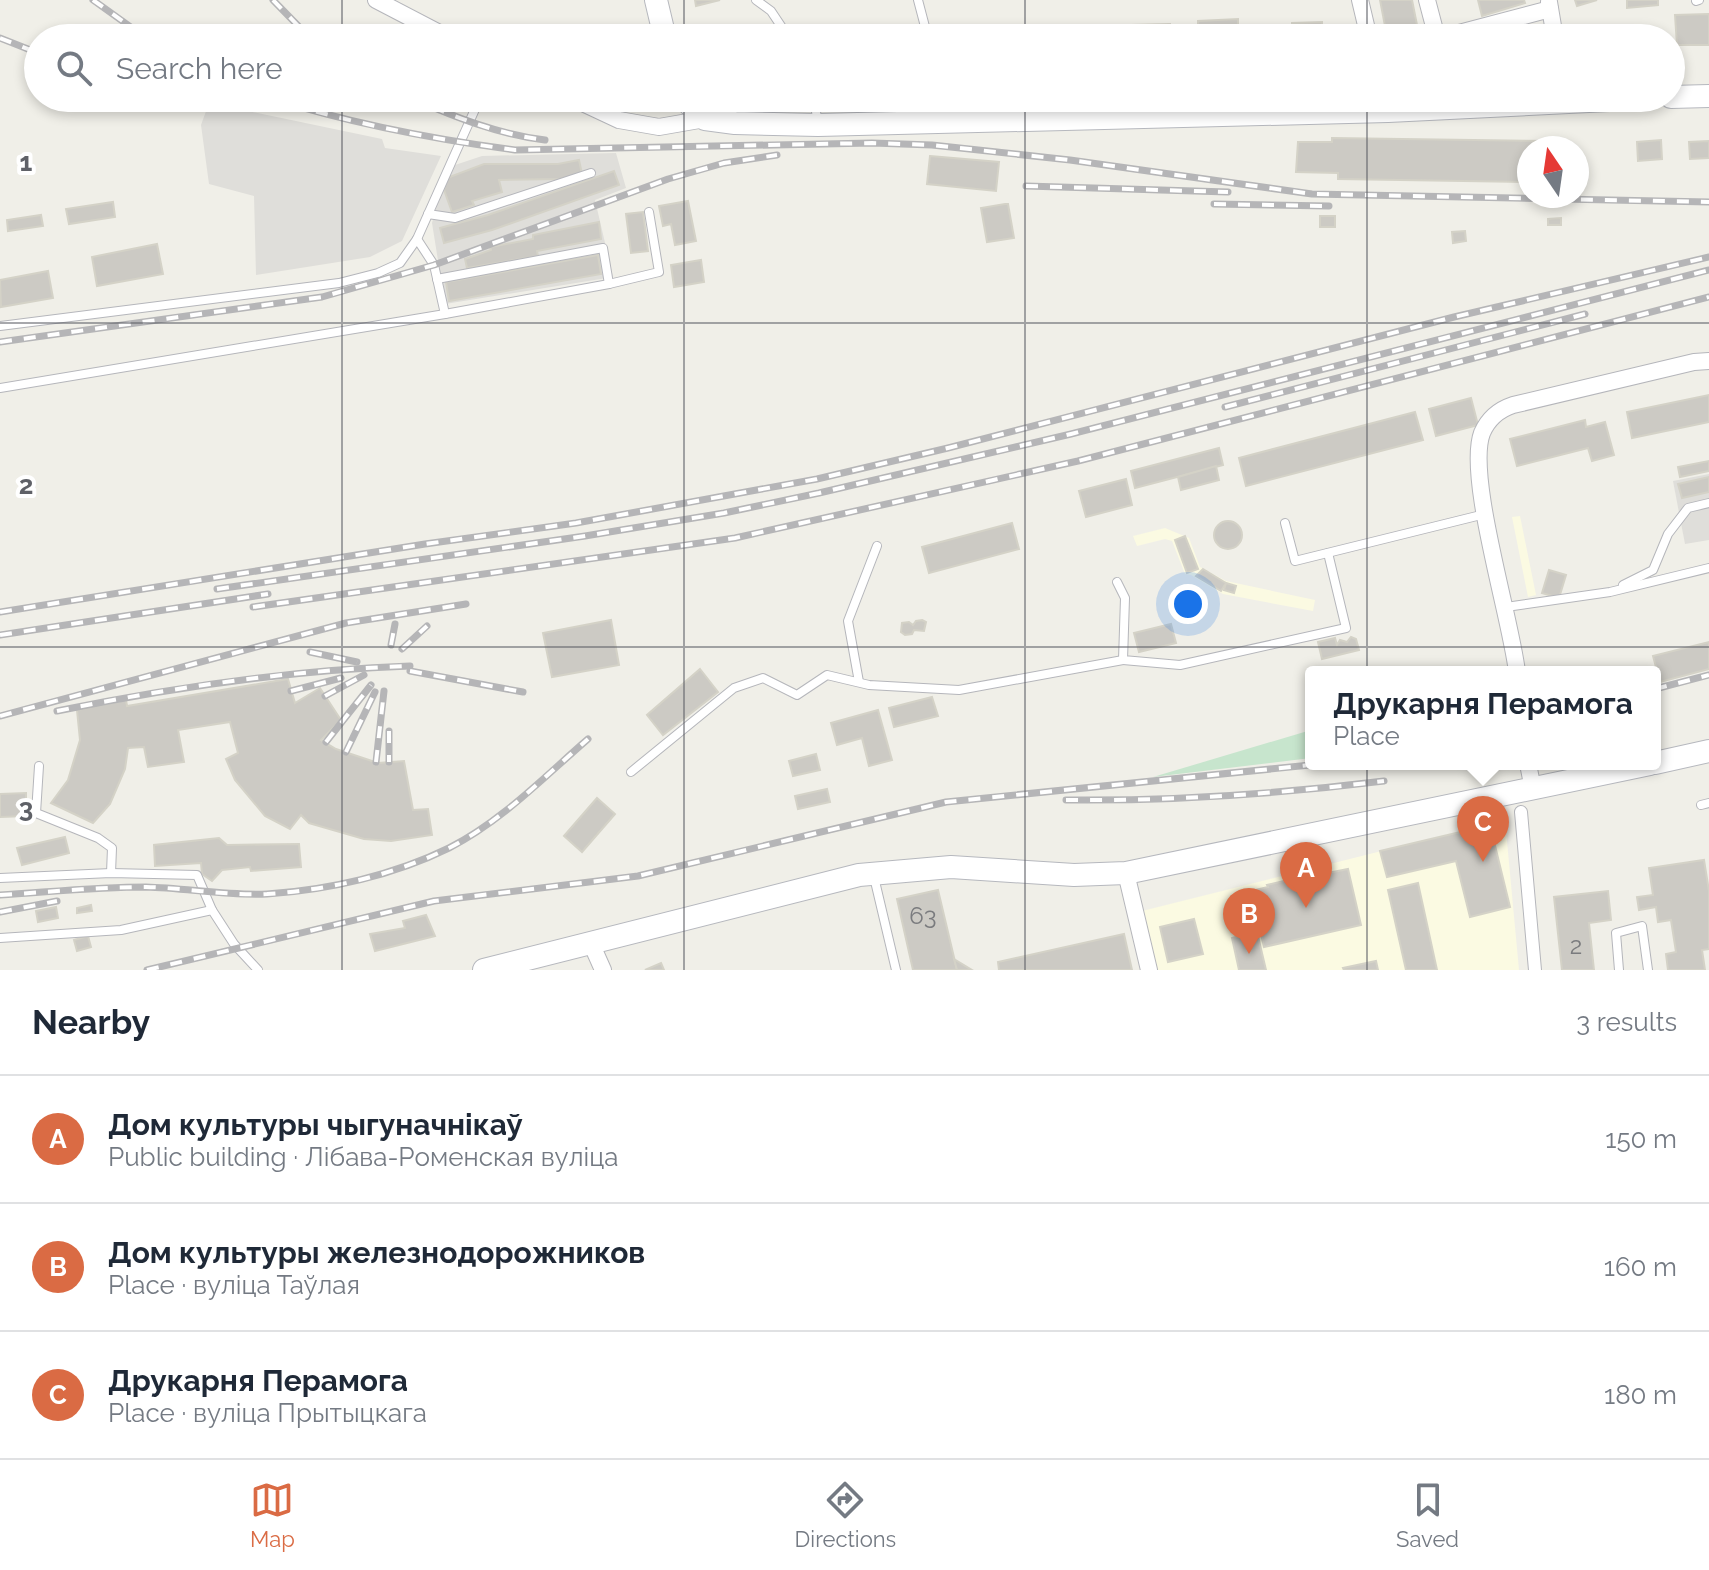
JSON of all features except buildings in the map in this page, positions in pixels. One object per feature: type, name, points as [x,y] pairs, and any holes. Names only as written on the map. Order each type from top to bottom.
[{"type":"main road","points":[[656,0],[662,24]]},
{"type":"main road","points":[[1685,97],[1709,96]]},
{"type":"main road","points":[[698,112],[705,119],[735,123],[818,125],[1190,112]]},
{"type":"main road","points":[[1661,762],[1709,751]]},
{"type":"main road","points":[[484,970],[873,873],[951,867],[1074,875],[1126,873],[1625,770]]},
{"type":"street","points":[[376,0],[422,24]]},
{"type":"street","points":[[1360,0],[1366,24]]},
{"type":"street","points":[[1427,0],[1435,24]]},
{"type":"street","points":[[1486,24],[1549,5]]},
{"type":"street","points":[[602,112],[619,120],[659,127],[705,119]]},
{"type":"street","points":[[1516,666],[1480,483],[1481,435],[1493,415],[1503,408],[1709,361]]},
{"type":"street","points":[[1529,770],[1533,789]]},
{"type":"street","points":[[1521,812],[1535,970]]},
{"type":"street","points":[[1126,873],[1149,970]]},
{"type":"street","points":[[591,943],[603,970]]},
{"type":"lane","points":[[756,0],[771,11],[780,24]]},
{"type":"lane","points":[[918,0],[924,24]]},
{"type":"lane","points":[[0,326],[339,283],[378,273],[400,263],[417,239],[474,112]]},
{"type":"lane","points":[[816,112],[818,125]]},
{"type":"lane","points":[[944,112],[944,122]]},
{"type":"lane","points":[[428,214],[455,218],[591,173]]},
{"type":"lane","points":[[0,388],[445,314],[659,272],[649,212]]},
{"type":"lane","points":[[417,239],[434,265],[445,314]]},
{"type":"lane","points":[[437,279],[603,248],[609,284]]},
{"type":"lane","points":[[1610,592],[1653,570],[1668,534],[1688,508],[1709,503]]},
{"type":"lane","points":[[1285,523],[1295,561],[1486,514]]},
{"type":"lane","points":[[859,682],[848,621],[877,546]]},
{"type":"lane","points":[[631,772],[734,688],[763,678],[797,695],[827,675],[859,682],[959,690],[1123,660],[1180,665],[1346,628],[1328,553]]},
{"type":"lane","points":[[1506,607],[1610,592],[1709,568]]},
{"type":"lane","points":[[1117,582],[1125,598],[1123,660]]},
{"type":"lane","points":[[39,766],[36,813],[98,838],[112,848],[111,873]]},
{"type":"lane","points":[[1500,796],[1515,802],[1555,794],[1570,782]]},
{"type":"lane","points":[[0,878],[111,873],[197,875],[212,910],[234,944],[258,970]]},
{"type":"lane","points":[[873,873],[896,969]]},
{"type":"lane","points":[[0,938],[121,930],[212,910]]},
{"type":"lane","points":[[1619,970],[1616,933],[1642,926],[1648,970]]},
{"type":"shaded area","points":[[206,112],[252,112],[382,139],[385,148],[441,156],[402,241],[370,257],[256,275],[254,196],[209,184],[201,125]]},
{"type":"shaded area","points":[[616,153],[626,188],[595,200],[613,277],[445,304],[432,223],[444,180],[455,165],[482,156]]},
{"type":"shaded area","points":[[1709,474],[1709,540],[1685,544],[1673,481]]},
{"type":"shaded area","points":[[1520,516],[1536,595],[1528,597],[1512,517]]},
{"type":"shaded area","points":[[1165,528],[1189,538],[1200,567],[1226,581],[1315,600],[1313,611],[1223,594],[1185,574],[1172,541],[1165,539],[1137,546],[1133,536]]},
{"type":"shaded area","points":[[1305,732],[1305,759],[1153,777]]},
{"type":"shaded area","points":[[1505,820],[1519,970],[1156,970],[1142,911]]},
{"type":"railway","points":[[93,0],[126,24]]},
{"type":"railway","points":[[273,0],[296,24]]},
{"type":"railway","points":[[0,38],[24,47]]},
{"type":"railway","points":[[319,112],[391,129],[515,150],[872,143],[932,145],[1070,160],[1312,194],[1709,202]]},
{"type":"railway","points":[[445,112],[493,129],[545,140]]},
{"type":"railway","points":[[0,342],[322,297],[434,265],[668,179],[724,163],[777,155]]},
{"type":"railway","points":[[1026,186],[1228,192]]},
{"type":"railway","points":[[1214,204],[1329,206]]},
{"type":"railway","points":[[0,612],[576,523],[817,479],[1454,317],[1709,257]]},
{"type":"railway","points":[[217,589],[585,536],[724,513],[819,493],[1071,434],[1709,270]]},
{"type":"railway","points":[[253,607],[735,538],[1078,461],[1709,297]]},
{"type":"railway","points":[[1225,407],[1585,314]]},
{"type":"railway","points":[[0,635],[268,594]]},
{"type":"railway","points":[[0,716],[346,623],[466,604]]},
{"type":"railway","points":[[391,645],[395,624]]},
{"type":"railway","points":[[402,649],[427,626]]},
{"type":"railway","points":[[310,652],[357,662]]},
{"type":"railway","points":[[57,711],[233,681],[321,671],[410,666]]},
{"type":"railway","points":[[410,671],[523,692]]},
{"type":"railway","points":[[325,696],[364,675]]},
{"type":"railway","points":[[1661,687],[1709,675]]},
{"type":"railway","points":[[291,691],[341,678]]},
{"type":"railway","points":[[326,742],[371,685]]},
{"type":"railway","points":[[376,762],[384,691]]},
{"type":"railway","points":[[346,752],[375,692]]},
{"type":"railway","points":[[389,731],[389,762]]},
{"type":"railway","points":[[0,895],[146,887],[267,894],[361,880],[428,858],[468,837],[522,798],[588,739]]},
{"type":"railway","points":[[147,970],[434,901],[638,876],[946,802],[1305,766]]},
{"type":"railway","points":[[1066,800],[1225,796],[1384,781]]},
{"type":"railway","points":[[0,912],[57,901]]},
{"type":"place","name":"Друкарня Перамога","points":[[1483,862]]},
{"type":"place","name":"Дом культуры чыгуначнікаў","points":[[1306,908]]},
{"type":"place","name":"Дом культуры железнодорожников","points":[[1249,954]]}]
